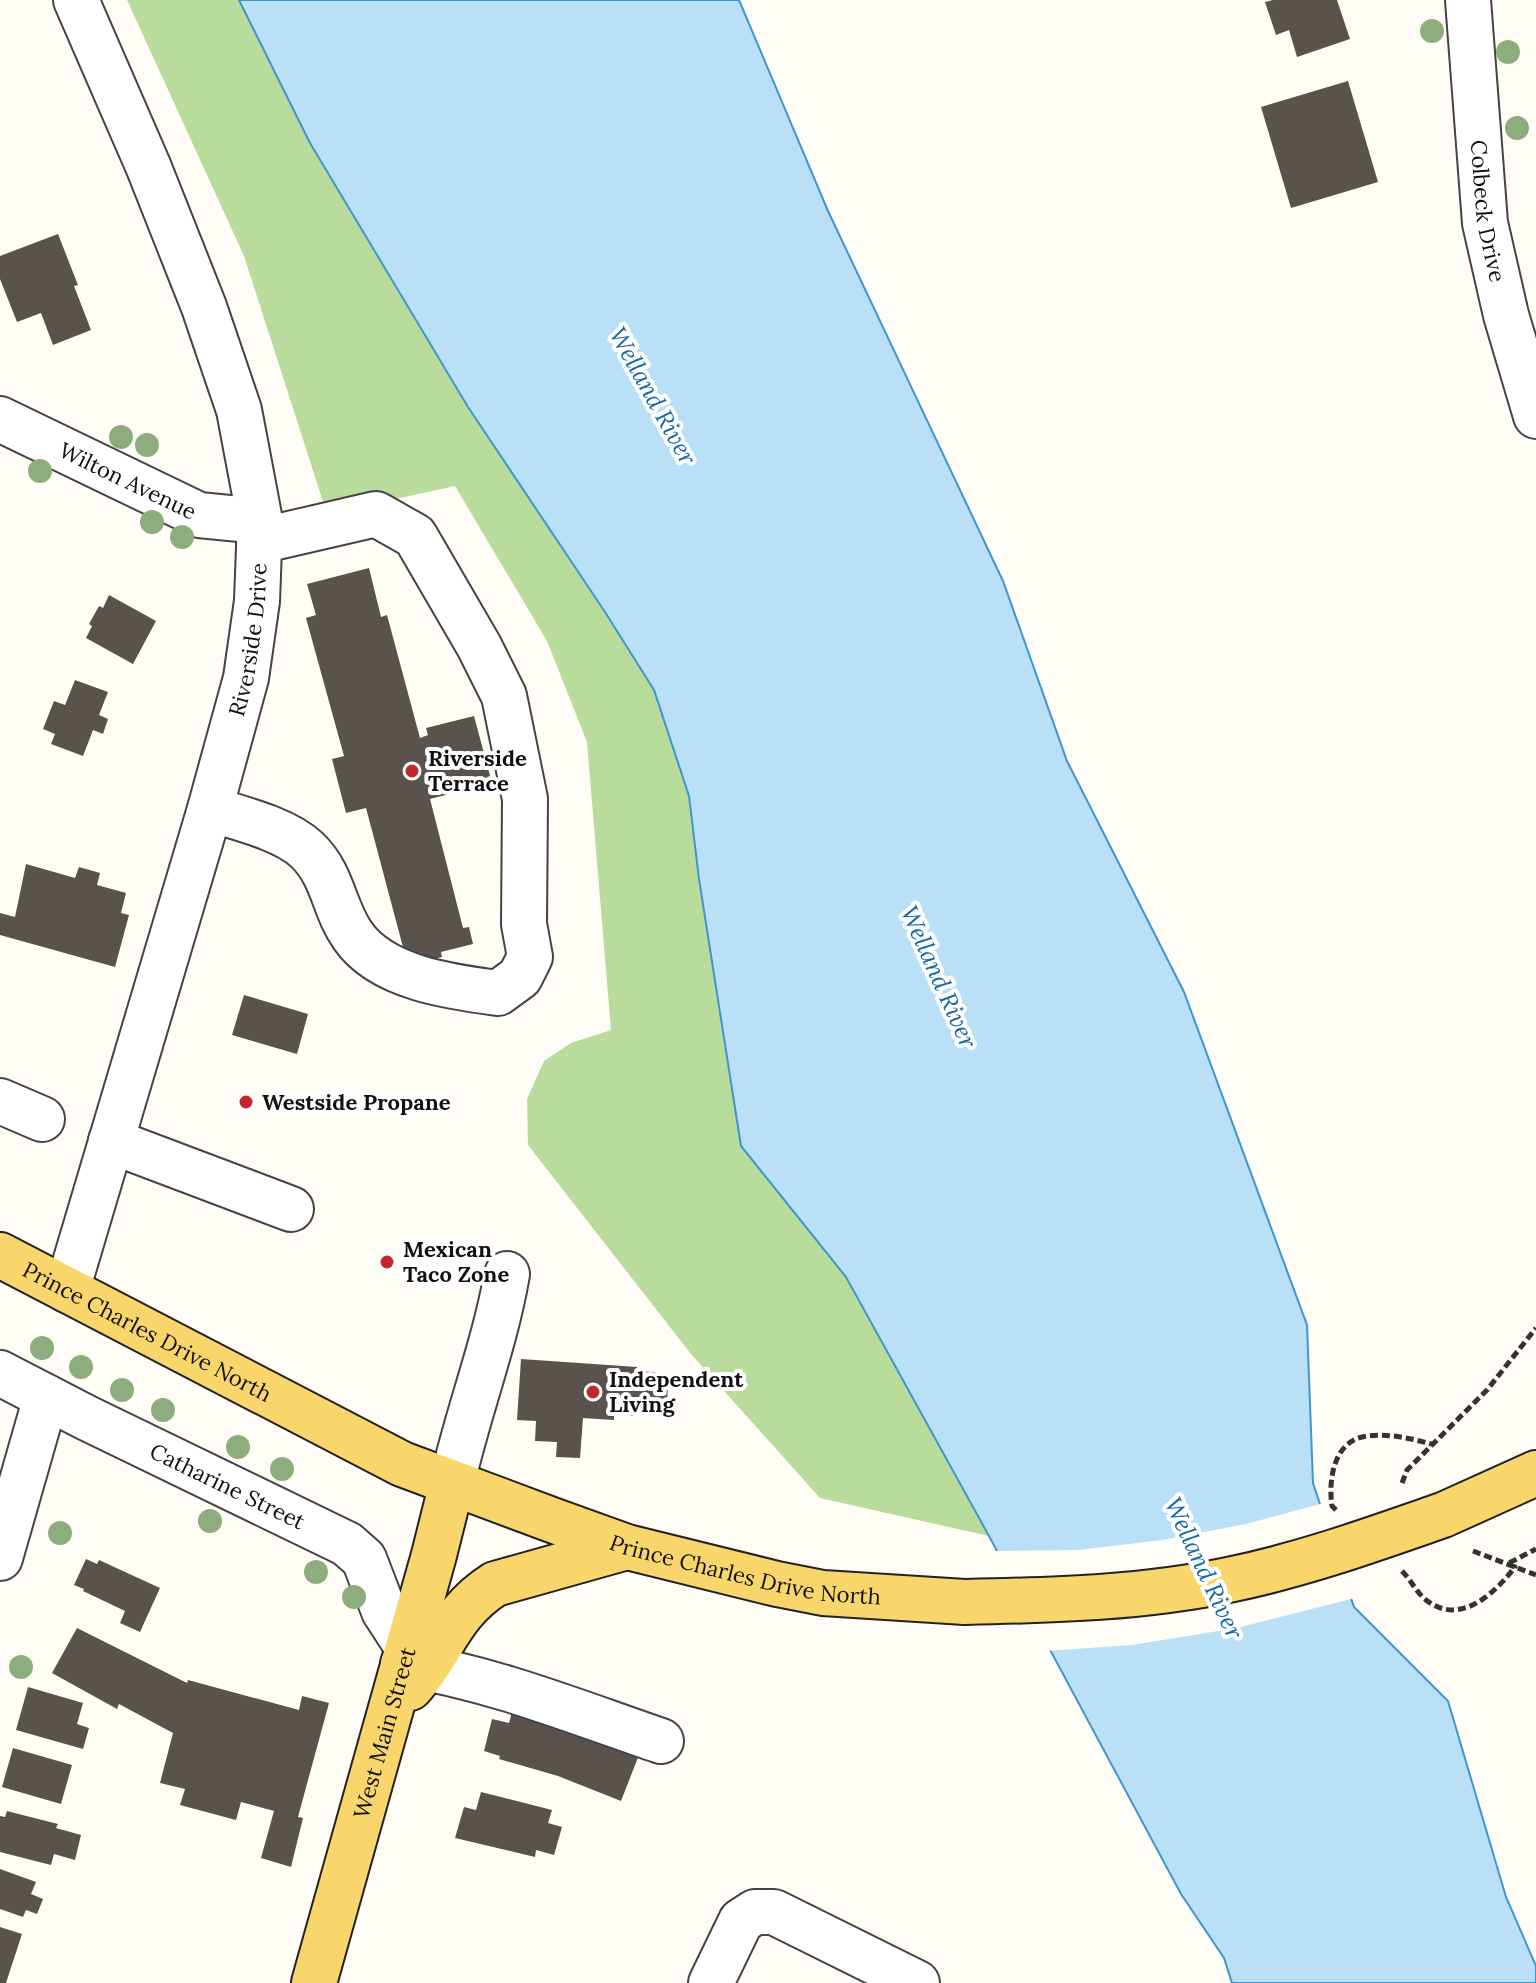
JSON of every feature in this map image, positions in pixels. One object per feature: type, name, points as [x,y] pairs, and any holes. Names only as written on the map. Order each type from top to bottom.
[{"type":"main road","name":"Prince Charles Drive North","points":[[0,1255],[402,1464],[627,1547],[730,1574],[823,1593],[965,1602],[1084,1599],[1233,1579],[1327,1555],[1443,1515],[1536,1473]]},
{"type":"main road","name":"West Main Street","points":[[314,1983],[390,1710],[412,1660],[452,1483]]},
{"type":"main road","points":[[412,1660],[480,1594],[495,1584],[627,1547]]},
{"type":"street","name":"Riverside Drive","points":[[67,1290],[246,678],[257,601],[260,531],[239,410],[204,307],[149,168],[76,0]]},
{"type":"street","name":"Colbeck Drive","points":[[1468,0],[1485,223],[1506,315],[1536,416]]},
{"type":"street","name":"Wilton Avenue","points":[[0,419],[199,515],[260,531],[376,514],[415,536],[479,646],[504,696],[525,799],[524,924],[530,957],[520,977],[498,993],[443,986],[385,965],[354,938],[329,878],[305,848],[272,830],[210,809]]},
{"type":"street","points":[[0,1101],[42,1119]]},
{"type":"street","points":[[111,1141],[291,1209]]},
{"type":"street","points":[[452,1483],[465,1428],[500,1316],[507,1274]]},
{"type":"street","name":"Catharine Street","points":[[0,1373],[357,1551],[369,1569],[384,1611],[412,1660]]},
{"type":"street","points":[[0,1558],[46,1397]]},
{"type":"street","points":[[412,1660],[661,1741]]},
{"type":"street","points":[[711,1983],[741,1921],[755,1912],[774,1912],[917,1983]]},
{"type":"path","points":[[1402,1483],[1407,1470],[1487,1390],[1536,1328]]},
{"type":"path","points":[[1332,1506],[1331,1474],[1344,1449],[1354,1441],[1366,1435],[1432,1444]]},
{"type":"path","points":[[1507,1564],[1536,1549]]},
{"type":"path","points":[[1473,1551],[1536,1575]]},
{"type":"path","points":[[1408,1576],[1428,1602],[1456,1609],[1467,1608],[1486,1599],[1515,1567]]},
{"type":"green space","points":[[127,0],[239,0],[310,143],[468,407],[654,690],[689,796],[741,1146],[846,1277],[989,1536],[820,1498],[691,1354],[528,1145],[527,1099],[544,1061],[571,1043],[611,1030],[587,742],[547,641],[455,486],[327,514],[244,256]]},
{"type":"water","name":"Welland River","points":[[239,0],[739,0],[828,211],[1003,581],[1067,761],[1184,992],[1307,1325],[1313,1483],[1354,1607],[1448,1701],[1506,1897],[1536,1966],[1536,1983],[1232,1983],[1224,1958],[1181,1894],[846,1277],[741,1146],[689,796],[654,690],[468,407],[310,143]]},
{"type":"pier","points":[[1324,1503],[1355,1598],[1237,1628],[1132,1645],[1046,1651],[993,1551],[1078,1550],[1162,1540],[1246,1524]]},
{"type":"building","points":[[1337,0],[1350,39],[1297,57],[1289,30],[1276,35],[1265,2]]},
{"type":"building","points":[[1348,81],[1378,182],[1291,208],[1261,107]]},
{"type":"building","points":[[58,234],[91,330],[53,345],[41,313],[17,322],[0,279],[0,256]]},
{"type":"building","name":"Riverside Terrace","points":[[369,568],[381,617],[387,615],[420,738],[428,735],[426,728],[474,716],[492,783],[430,799],[463,928],[469,927],[473,944],[441,952],[442,957],[408,966],[366,808],[346,813],[332,759],[344,756],[306,618],[316,615],[307,584]]},
{"type":"building","points":[[109,595],[156,621],[133,664],[86,638],[92,626],[89,624],[99,606],[103,608]]},
{"type":"building","points":[[75,680],[108,692],[99,715],[108,719],[103,734],[93,730],[83,756],[51,744],[55,734],[43,729],[54,701],[65,705]]},
{"type":"building","points":[[26,864],[75,878],[79,867],[100,873],[97,885],[126,893],[121,913],[129,915],[115,967],[0,935],[0,913],[15,917]]},
{"type":"building","points":[[244,995],[308,1014],[297,1054],[232,1035]]},
{"type":"building","name":"Independent Living","points":[[521,1359],[637,1367],[637,1371],[669,1373],[666,1414],[634,1411],[634,1416],[614,1414],[614,1420],[583,1418],[580,1458],[556,1457],[557,1442],[535,1441],[536,1421],[517,1420]]},
{"type":"building","points":[[86,1559],[97,1564],[99,1560],[160,1588],[140,1632],[120,1623],[125,1611],[74,1585]]},
{"type":"building","points":[[77,1628],[187,1683],[188,1680],[299,1710],[302,1696],[329,1703],[298,1817],[303,1818],[291,1867],[261,1858],[274,1811],[241,1802],[236,1820],[180,1805],[185,1789],[160,1783],[173,1733],[119,1704],[117,1709],[52,1673]]},
{"type":"building","points":[[28,1687],[83,1703],[77,1724],[89,1728],[83,1749],[16,1730]]},
{"type":"building","points":[[512,1712],[639,1755],[621,1801],[484,1751],[492,1719],[509,1723]]},
{"type":"building","points":[[13,1748],[72,1765],[61,1804],[2,1787]]},
{"type":"building","points":[[481,1792],[552,1810],[548,1823],[562,1827],[554,1855],[536,1850],[535,1857],[455,1838],[464,1807],[476,1810]]},
{"type":"building","points":[[7,1811],[58,1824],[56,1828],[81,1835],[75,1860],[54,1854],[51,1865],[0,1852],[0,1816],[5,1817]]},
{"type":"building","points":[[0,1869],[36,1882],[31,1894],[43,1899],[37,1914],[26,1910],[23,1917],[0,1909]]},
{"type":"building","points":[[0,1927],[22,1934],[6,1983],[0,1983]]},
{"type":"place","name":"Riverside Terrace","points":[[412,771]]},
{"type":"place","name":"Westside Propane","points":[[246,1102]]},
{"type":"place","name":"Mexican Taco Zone","points":[[387,1262]]},
{"type":"place","name":"Independent Living","points":[[593,1392]]}]
